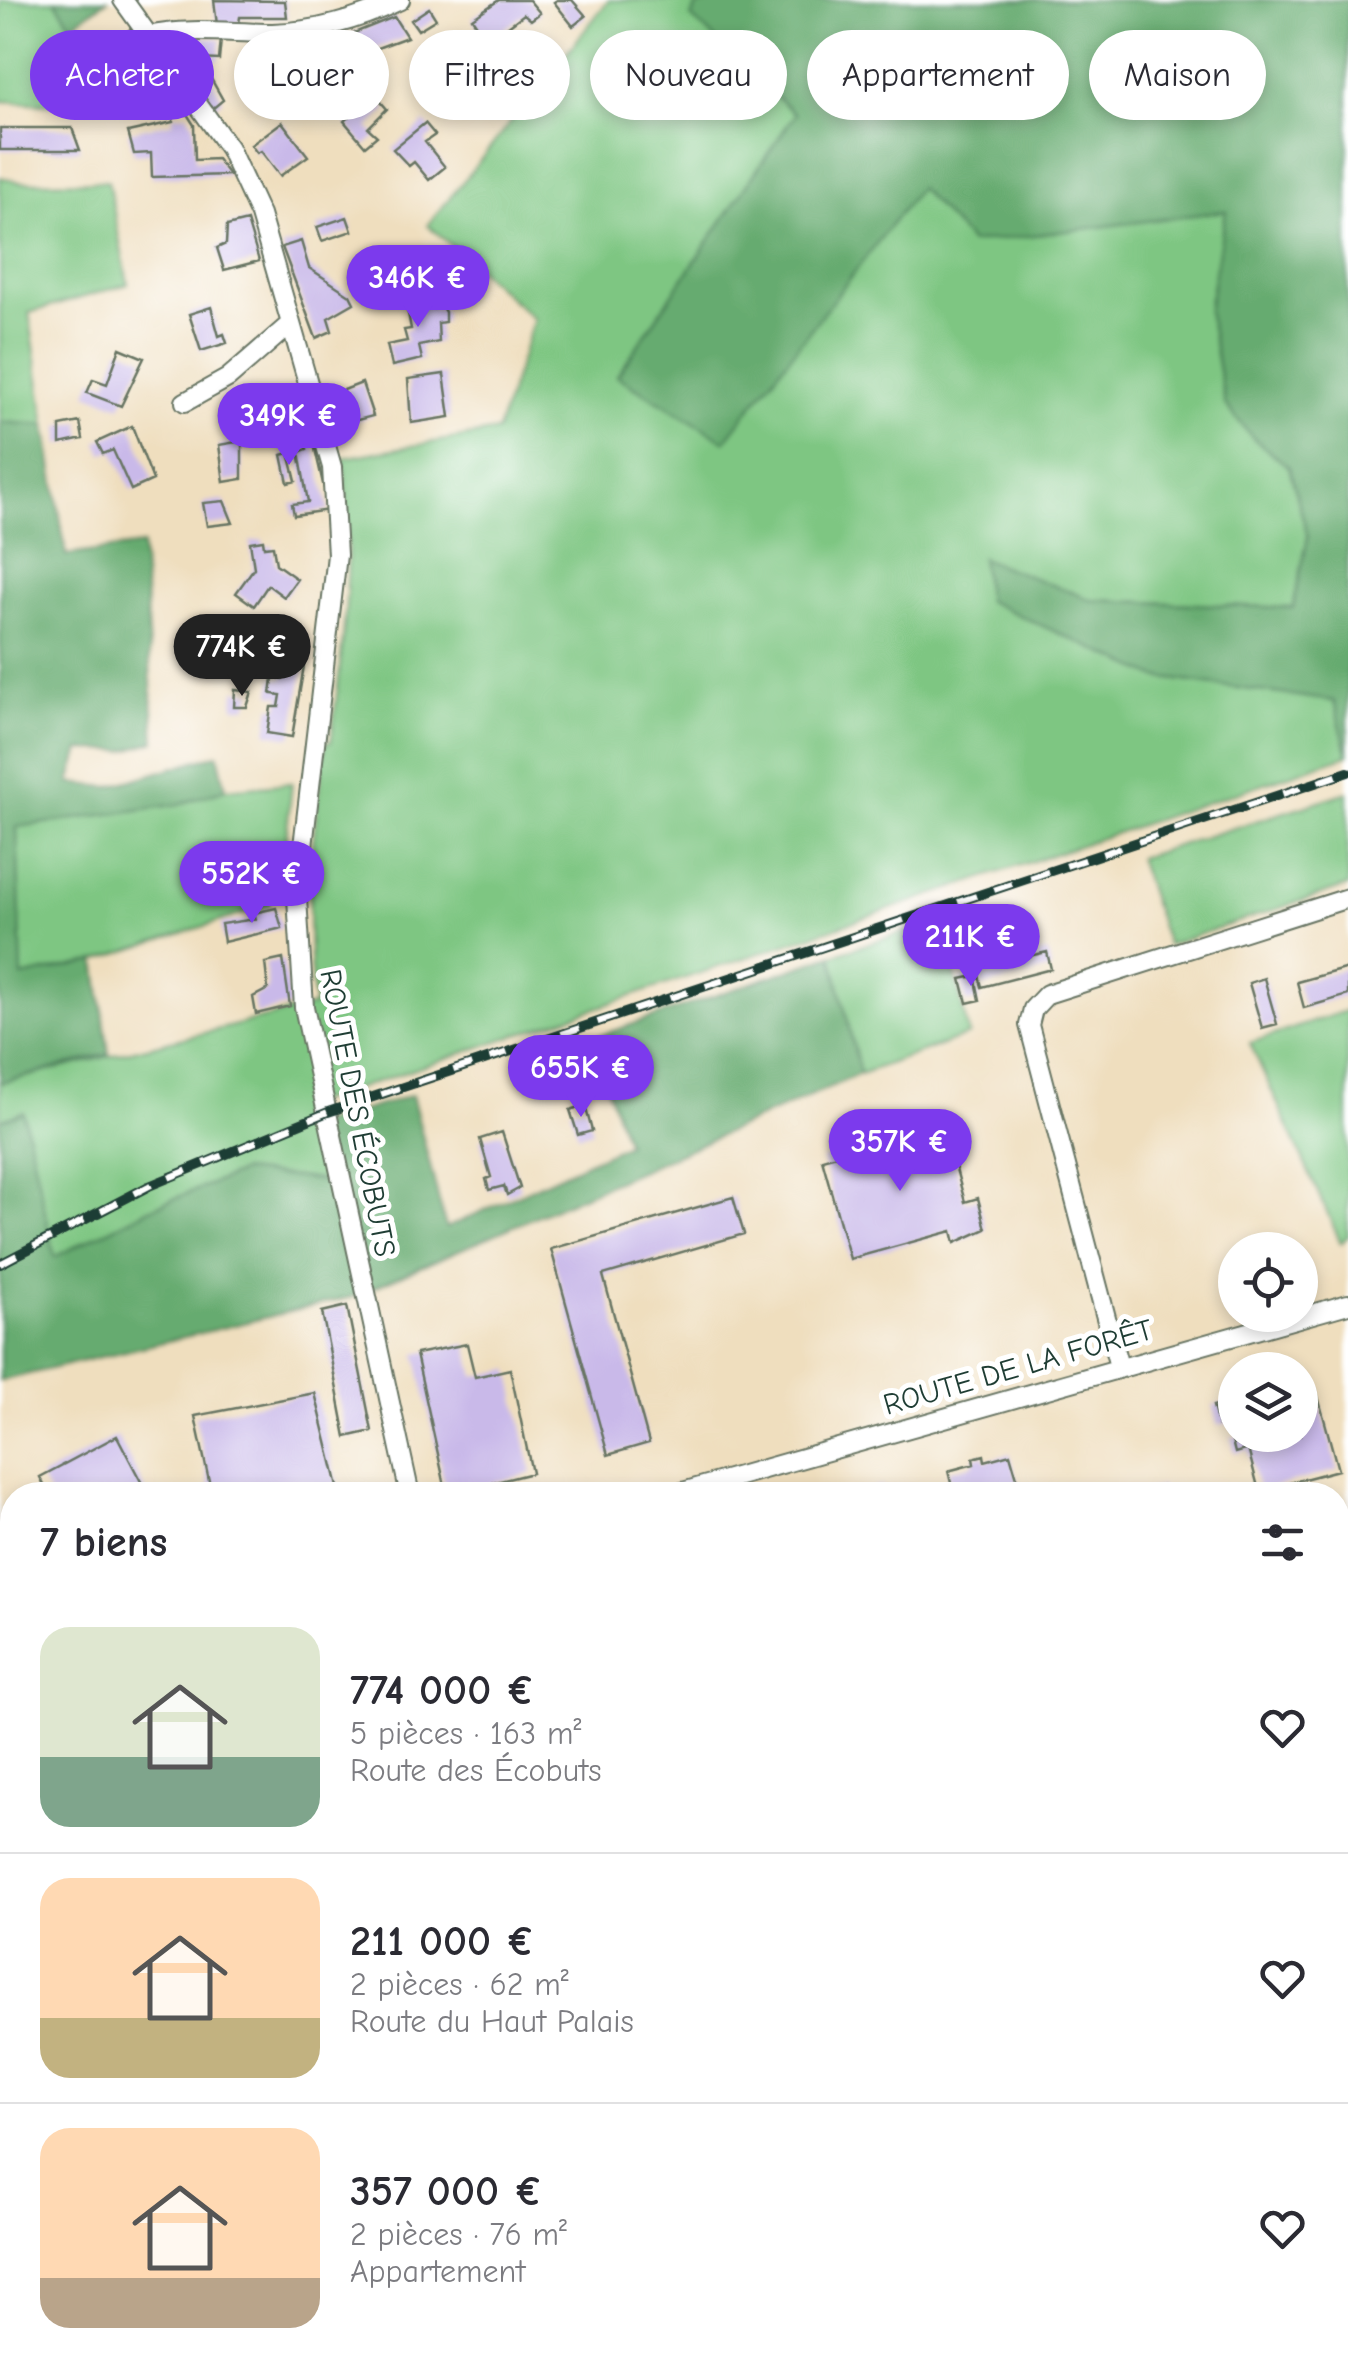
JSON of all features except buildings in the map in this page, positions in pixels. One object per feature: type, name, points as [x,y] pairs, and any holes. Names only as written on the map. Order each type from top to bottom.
[{"type":"street","name":"ROUTE DES ÉCOBUTS","points":[[123,0],[144,30]]},
{"type":"street","points":[[175,30],[292,30],[357,21],[400,0]]},
{"type":"street","name":"ROUTE DES ÉCOBUTS","points":[[209,120],[229,148],[260,215],[332,466],[337,555],[297,898],[304,1007],[407,1482]]},
{"type":"street","points":[[186,402],[228,378],[290,325]]},
{"type":"street","points":[[1118,1367],[1029,1025],[1033,1008],[1047,994],[1348,898]]},
{"type":"street","name":"ROUTE DE LA FORÊT","points":[[714,1482],[1348,1304]]},
{"type":"green space","points":[[0,0],[55,0],[72,30],[30,30],[30,103],[0,101]]},
{"type":"green space","points":[[55,0],[107,0],[72,25]]},
{"type":"green space","points":[[609,0],[692,0],[697,6],[692,17],[706,30],[590,30],[590,120],[787,120],[787,106],[795,114],[617,376],[725,440],[919,187],[971,243],[1227,210],[1208,310],[1225,404],[1252,437],[1289,467],[1308,537],[1293,608],[1092,600],[982,559],[1156,677],[1334,701],[1348,755],[308,1105],[329,1181],[243,1171],[156,1206],[54,1257],[23,1113],[0,1120],[0,1083],[314,1006],[309,938],[313,842],[326,742],[331,742],[346,601],[348,532],[343,458],[497,431],[534,319],[428,225],[512,120],[570,120],[570,48]]},
{"type":"green space","points":[[718,0],[1348,0],[1348,755],[1334,701],[1156,677],[987,601],[981,558],[1092,600],[1293,608],[1308,537],[1289,467],[1252,437],[1225,404],[1208,310],[1226,211],[971,243],[919,188],[725,441],[617,376],[795,114],[787,107],[787,30],[705,30],[691,17],[697,6]]},
{"type":"green space","points":[[0,177],[20,182],[108,181],[128,284],[29,313],[46,425],[0,422]]},
{"type":"green space","points":[[0,422],[46,425],[66,555],[142,545],[155,741],[124,751],[80,750],[70,783],[109,787],[218,754],[226,789],[180,804],[17,827],[22,977],[96,961],[109,1054],[0,1083]]},
{"type":"green space","points":[[292,783],[281,886],[269,890],[270,905],[96,961],[22,977],[16,827],[179,804],[226,789]]},
{"type":"green space","points":[[1348,792],[1348,886],[1167,945],[1138,858]]},
{"type":"green space","points":[[942,920],[969,1035],[860,1074],[832,955]]},
{"type":"green space","points":[[832,955],[860,1074],[352,1297],[0,1381],[0,1120],[23,1112],[55,1257],[156,1206],[244,1171],[329,1181],[313,1126],[412,1095],[446,1228],[627,1144],[590,1039]]},
{"type":"green space","points":[[1348,1010],[1348,1236],[1341,1243],[1250,1043]]},
{"type":"railway","points":[[0,1264],[149,1186],[328,1112],[1348,772]]}]
